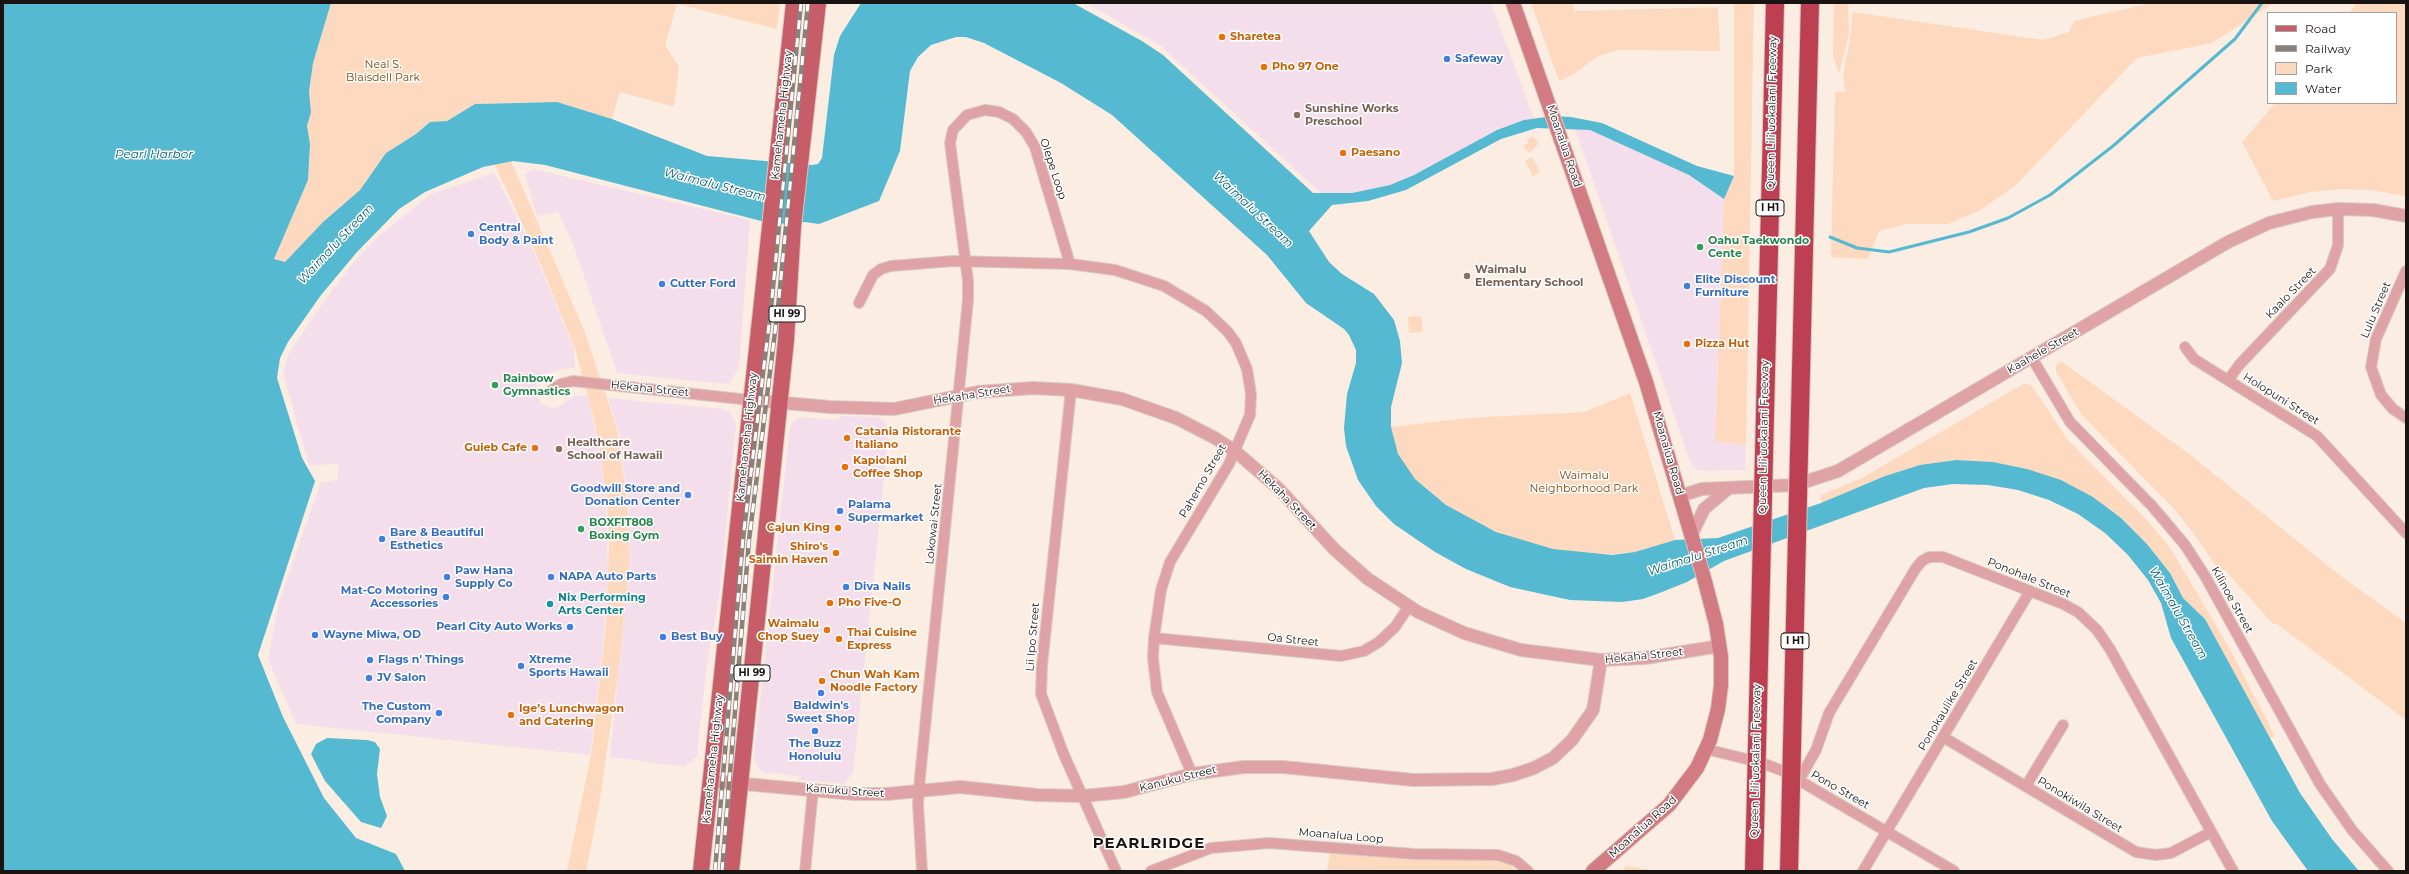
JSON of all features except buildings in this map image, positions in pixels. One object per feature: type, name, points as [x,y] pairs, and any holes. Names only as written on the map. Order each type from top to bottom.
[{"type":"highway","name":"Queen Liliʻuokalani Freeway","points":[[1754,871],[1775,3]]},
{"type":"highway","name":"I H1","points":[[1789,871],[1810,3]]},
{"type":"main road","name":"Kamehameha Highway","points":[[701,871],[750,400],[771,224],[794,3]]},
{"type":"main road","name":"Kamehameha Highway","points":[[731,871],[780,403],[793,226],[818,3]]},
{"type":"main road","name":"Moanalua Road","points":[[1513,3],[1646,382],[1692,534],[1720,646],[1720,696],[1706,749],[1693,775],[1679,794],[1640,832],[1593,871]]},
{"type":"street","name":"Olepe Loop","points":[[965,261],[950,143],[953,130],[962,118],[972,112],[985,110],[999,112],[1013,119],[1031,140],[1070,264]]},
{"type":"street","name":"Kaahele Street","points":[[1680,496],[1698,490],[1795,485],[1838,471],[2249,231],[2268,223],[2300,214],[2338,209],[2373,210],[2406,216]]},
{"type":"street","name":"Kaalo Street","points":[[2228,380],[2240,364],[2330,269],[2338,245],[2338,209]]},
{"type":"street","name":"Pahemo Street","points":[[859,303],[869,280],[881,269],[891,266],[965,261],[1070,264],[1115,270],[1164,286],[1206,311],[1228,332],[1242,357],[1251,394],[1247,425],[1235,451],[1170,562],[1161,590],[1154,638],[1153,658],[1157,692],[1192,774]]},
{"type":"street","name":"Lokowai Street","points":[[922,871],[919,790],[967,315],[968,281],[965,261]]},
{"type":"street","name":"Lulu Street","points":[[2406,271],[2376,339],[2371,362],[2375,382],[2381,395],[2393,409],[2406,418]]},
{"type":"street","name":"Holopuni Street","points":[[2185,347],[2194,359],[2317,436],[2406,533]]},
{"type":"street","name":"Kilinoe Street","points":[[2032,358],[2070,422],[2152,506],[2185,546],[2205,576],[2320,784],[2352,830],[2388,871]]},
{"type":"street","name":"Hekaha Street","points":[[552,390],[561,384],[574,381],[837,408],[894,409],[959,396],[1010,388],[1070,390],[1106,396],[1154,410],[1198,429],[1235,451],[1279,489],[1353,566],[1409,606],[1458,630],[1502,646],[1548,655],[1601,660],[1645,658],[1720,646]]},
{"type":"street","name":"Lii Ipo Street","points":[[1070,390],[1041,688],[1045,708],[1116,871]]},
{"type":"street","points":[[1692,534],[1704,509],[1729,488]]},
{"type":"street","name":"Ponohale Street","points":[[1799,780],[1816,750],[1829,713],[1922,561],[1934,556],[1943,558],[2030,591],[2071,608],[2097,630],[2110,650],[2232,871]]},
{"type":"street","name":"Ponokaulike Street","points":[[1863,871],[2030,591]]},
{"type":"street","name":"Oa Street","points":[[1154,638],[1340,656],[1364,651],[1379,642],[1395,627],[1409,606]]},
{"type":"street","name":"Kanuku Street","points":[[711,781],[869,794],[972,787],[1037,795],[1083,796],[1124,792],[1221,768],[1254,766],[1413,780],[1478,780],[1518,774],[1553,758],[1581,730],[1594,705],[1601,660]]},
{"type":"street","points":[[2026,786],[2063,725]]},
{"type":"street","name":"Ponokiwila Street","points":[[1943,737],[2129,848],[2143,854],[2156,855],[2171,853],[2211,832]]},
{"type":"street","name":"Pono Street","points":[[1706,749],[1762,762],[1799,780],[1954,871]]},
{"type":"street","points":[[805,871],[813,790]]},
{"type":"street","name":"Moanalua Loop","points":[[1151,871],[1211,848],[1269,843],[1414,854],[1498,855],[1516,861],[1528,871]]},
{"type":"shaded area","points":[[1086,3],[1491,3],[1534,118],[1497,130],[1414,175],[1390,185],[1352,193],[1321,193],[1161,46]]},
{"type":"shaded area","points":[[1575,129],[1590,130],[1689,175],[1724,199],[1715,441],[1746,445],[1745,470],[1699,471],[1691,464]]},
{"type":"shaded area","points":[[533,169],[750,220],[739,367],[730,383],[725,384],[617,373],[573,244],[558,212],[537,216],[525,174]]},
{"type":"shaded area","points":[[494,173],[534,252],[574,349],[575,368],[562,369],[543,375],[536,384],[538,398],[542,404],[554,408],[560,406],[574,396],[588,396],[600,455],[606,500],[608,579],[605,627],[590,755],[296,724],[268,659],[279,602],[321,482],[337,480],[339,464],[309,465],[283,374],[288,355],[322,304],[355,261],[380,235],[431,194]]},
{"type":"shaded area","points":[[608,398],[723,409],[730,412],[736,425],[719,598],[707,663],[697,755],[692,763],[686,764],[686,767],[610,757],[629,566],[629,509],[618,428]]},
{"type":"shaded area","points":[[842,416],[877,417],[885,422],[889,431],[853,773],[844,784],[799,780],[799,776],[763,772],[757,766],[754,757],[790,427],[794,421],[801,417],[835,420]]},
{"type":"green space","name":"Neal S. Blaisdell Park","points":[[331,3],[780,3],[777,29],[677,4],[665,45],[679,67],[674,107],[620,92],[612,119],[557,102],[486,103],[584,330],[617,428],[628,509],[629,566],[619,667],[599,806],[586,871],[567,871],[591,755],[606,627],[609,546],[607,501],[600,451],[594,419],[575,349],[535,251],[468,108],[447,121],[430,122],[416,134],[386,153],[360,190],[323,222],[285,262],[274,259],[308,180],[310,144],[307,126],[311,112],[309,92],[313,63]]},
{"type":"green space","points":[[1531,3],[1573,3],[1574,11],[1718,7],[1720,51],[1620,50],[1598,56],[1574,74],[1559,81]]},
{"type":"green space","points":[[1734,3],[1754,3],[1746,445],[1715,442],[1724,199],[1734,176]]},
{"type":"green space","points":[[1834,3],[1848,3],[1849,34],[1839,74],[1833,56]]},
{"type":"green space","points":[[2150,3],[2274,3],[2212,43],[2137,58],[2016,185],[1979,211],[1948,224],[1908,224],[1879,231],[1868,259],[1831,257],[1835,92],[1845,92],[1843,75],[1850,39],[1853,12],[2043,40],[2069,32],[2074,21]]},
{"type":"green space","points":[[2357,3],[2406,3],[2406,196],[2371,190],[2342,189],[2311,192],[2273,201],[2242,142],[2274,104],[2397,104],[2397,12],[2350,12]]},
{"type":"green space","points":[[1532,136],[1539,143],[1530,153],[1523,146],[1528,143],[1527,140]]},
{"type":"green space","points":[[1532,157],[1540,172],[1533,176],[1525,161]]},
{"type":"green space","points":[[1421,316],[1423,332],[1409,333],[1408,317]]},
{"type":"green space","points":[[2061,361],[2192,456],[2338,574],[2406,623],[2406,720],[2277,624],[2273,624],[2226,571],[2215,565],[2197,538],[2174,509],[2082,415],[2056,372],[2056,365]]},
{"type":"green space","points":[[2025,383],[2032,386],[2067,439],[2148,521],[2171,549],[2231,651],[2275,736],[2269,739],[2205,619],[2183,598],[2170,573],[2147,544],[2121,518],[2093,497],[2027,469],[1993,462],[1956,460],[1920,465],[1885,476],[1821,503],[1821,495],[1862,478]]},
{"type":"green space","name":"Waimalu Neighborhood Park","points":[[1630,393],[1675,540],[1635,552],[1600,555],[1553,549],[1515,539],[1477,523],[1446,505],[1415,479],[1401,462],[1392,436],[1391,427],[1468,418],[1584,412]]},
{"type":"green space","points":[[1330,852],[1412,860],[1490,860],[1506,863],[1519,871],[1327,871]]},
{"type":"green space","points":[[1627,866],[1652,870],[1683,871],[1620,871]]},
{"type":"water","name":"Pearl Harbor","points":[[3,3],[331,3],[313,63],[309,92],[311,112],[307,126],[310,144],[308,180],[274,259],[285,262],[323,222],[360,190],[386,153],[416,134],[430,122],[447,121],[475,104],[557,102],[612,119],[707,156],[812,165],[818,164],[822,158],[834,55],[840,36],[861,3],[1073,3],[1142,41],[1163,55],[1313,193],[1352,193],[1390,185],[1414,175],[1497,130],[1524,120],[1553,116],[1571,117],[1602,123],[1697,166],[1734,176],[1724,199],[1689,175],[1590,130],[1537,128],[1501,139],[1406,190],[1368,201],[1332,205],[1309,231],[1329,262],[1342,274],[1374,294],[1394,320],[1400,341],[1402,363],[1391,407],[1391,427],[1398,454],[1415,479],[1446,505],[1496,532],[1553,549],[1612,555],[1635,552],[1675,540],[1718,538],[1821,503],[1885,476],[1920,465],[1956,460],[1993,462],[2027,469],[2061,480],[2093,497],[2121,518],[2147,544],[2170,573],[2183,598],[2205,619],[2300,793],[2332,839],[2359,871],[2308,871],[2272,821],[2171,638],[2161,603],[2148,580],[2128,555],[2105,533],[2078,514],[2049,500],[2018,490],[1988,485],[1953,484],[1924,488],[1724,561],[1687,582],[1662,592],[1643,599],[1622,602],[1570,600],[1510,587],[1466,569],[1435,552],[1394,524],[1376,506],[1358,480],[1346,446],[1344,428],[1347,394],[1356,363],[1356,350],[1349,335],[1344,329],[1306,303],[1267,255],[1112,115],[1061,83],[984,43],[966,37],[956,37],[931,45],[918,57],[910,71],[900,151],[879,201],[819,224],[805,222],[788,224],[765,222],[545,165],[513,161],[483,167],[425,192],[399,209],[357,252],[321,295],[288,342],[280,358],[277,378],[302,458],[315,481],[258,655],[283,717],[324,798],[356,838],[396,854],[405,871],[3,871]]},
{"type":"water","points":[[327,738],[367,740],[375,742],[380,749],[377,774],[380,797],[387,816],[381,828],[361,822],[325,781],[311,754],[316,744]]},
{"type":"waterway","points":[[1830,237],[1857,248],[1889,252],[1969,232],[2008,218],[2050,195],[2113,146],[2235,39],[2262,3]]},
{"type":"railway","points":[[715,871],[743,538],[771,308],[801,3]]},
{"type":"railway","points":[[722,871],[749,540],[778,308],[808,3]]},
{"type":"place","name":"Sharetea","points":[[1222,37]]},
{"type":"place","name":"Safeway","points":[[1447,59]]},
{"type":"place","name":"Pho 97 One","points":[[1264,67]]},
{"type":"place","name":"Sunshine Works Preschool","points":[[1297,115]]},
{"type":"place","name":"Paesano","points":[[1343,153]]},
{"type":"place","name":"Central Body & Paint","points":[[471,234]]},
{"type":"place","name":"Oahu Taekwondo Cente","points":[[1700,247]]},
{"type":"place","name":"Waimalu Elementary School","points":[[1467,276]]},
{"type":"place","name":"Cutter Ford","points":[[662,284]]},
{"type":"place","name":"Elite Discount Furniture","points":[[1687,286]]},
{"type":"place","name":"Pizza Hut","points":[[1687,344]]},
{"type":"place","name":"Rainbow Gymnastics","points":[[495,385]]},
{"type":"place","name":"Catania Ristorante Italiano","points":[[847,438]]},
{"type":"place","name":"Guieb Cafe","points":[[535,448]]},
{"type":"place","name":"Healthcare School of Hawaii","points":[[559,449]]},
{"type":"place","name":"Kapiolani Coffee Shop","points":[[845,467]]},
{"type":"place","name":"Goodwill Store and Donation Center","points":[[688,495]]},
{"type":"place","name":"Palama Supermarket","points":[[840,511]]},
{"type":"place","name":"Cajun King","points":[[838,528]]},
{"type":"place","name":"BOXFIT808 Boxing Gym","points":[[581,529]]},
{"type":"place","name":"Bare & Beautiful Esthetics","points":[[382,539]]},
{"type":"place","name":"Shiro's Saimin Haven","points":[[836,553]]},
{"type":"place","name":"Paw Hana Supply Co","points":[[447,577]]},
{"type":"place","name":"NAPA Auto Parts","points":[[551,577]]},
{"type":"place","name":"Diva Nails","points":[[846,587]]},
{"type":"place","name":"Mat-Co Motoring Accessories","points":[[446,597]]},
{"type":"place","name":"Pho Five-O","points":[[830,603]]},
{"type":"place","name":"Nix Performing Arts Center","points":[[550,604]]},
{"type":"place","name":"Pearl City Auto Works","points":[[570,627]]},
{"type":"place","name":"Waimalu Chop Suey","points":[[827,630]]},
{"type":"place","name":"Wayne Miwa, OD","points":[[315,635]]},
{"type":"place","name":"Best Buy","points":[[663,637]]},
{"type":"place","name":"Thai Cuisine Express","points":[[839,639]]},
{"type":"place","name":"Flags n' Things","points":[[370,660]]},
{"type":"place","name":"Xtreme Sports Hawaii","points":[[521,666]]},
{"type":"place","name":"JV Salon","points":[[369,678]]},
{"type":"place","name":"Chun Wah Kam Noodle Factory","points":[[822,681]]},
{"type":"place","name":"Baldwin's Sweet Shop","points":[[821,693]]},
{"type":"place","name":"The Custom Company","points":[[439,713]]},
{"type":"place","name":"Ige’s Lunchwagon and Catering","points":[[511,715]]},
{"type":"place","name":"The Buzz Honolulu","points":[[815,731]]},
{"type":"district","name":"PEARLRIDGE","points":[[1149,844]]},
{"type":"water label","name":"Waimalu Stream","points":[[715,185]]},
{"type":"water label","name":"Waimalu Stream","points":[[1253,210]]},
{"type":"water label","name":"Waimalu Stream","points":[[336,244]]},
{"type":"water label","name":"Waimalu Stream","points":[[1698,556]]},
{"type":"water label","name":"Waimalu Stream","points":[[2178,613]]}]
